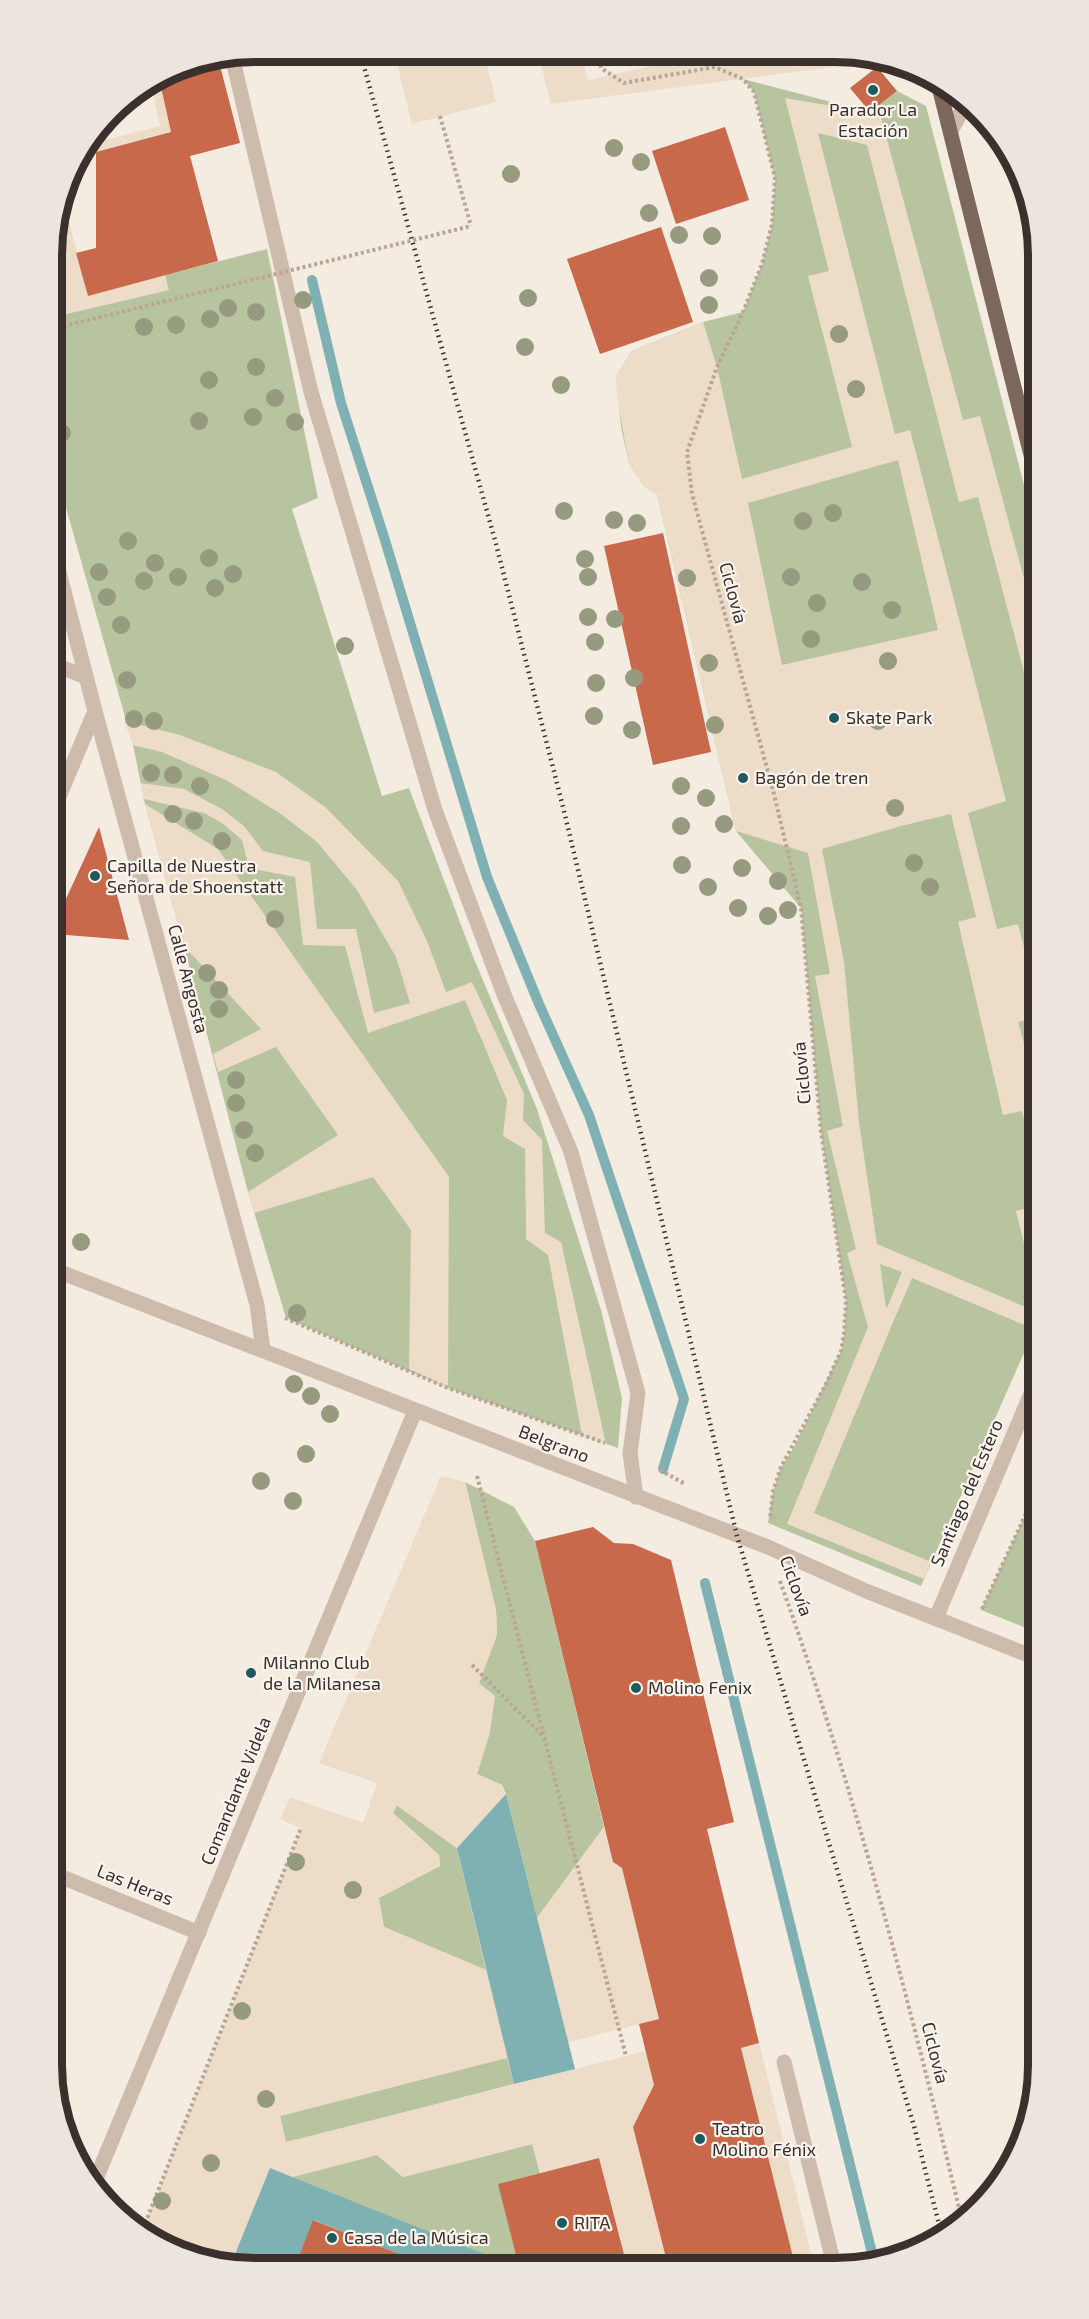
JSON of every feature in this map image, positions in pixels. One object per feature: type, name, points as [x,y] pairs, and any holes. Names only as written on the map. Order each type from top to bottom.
[{"type":"main road","points":[[941,93],[1028,442]]},
{"type":"street","points":[[234,63],[311,392],[435,810],[505,997],[574,1164],[638,1393],[630,1453],[636,1497]]},
{"type":"street","points":[[951,131],[962,109]]},
{"type":"street","name":"Calle Angosta","points":[[62,587],[257,1305],[263,1350]]},
{"type":"street","points":[[62,668],[86,677]]},
{"type":"street","points":[[62,789],[94,711]]},
{"type":"street","name":"Belgrano","points":[[62,1273],[768,1547],[866,1591],[1027,1654]]},
{"type":"street","name":"Santiago del Estero","points":[[936,1618],[1027,1402]]},
{"type":"street","name":"Comandante Videla","points":[[97,2176],[415,1411]]},
{"type":"street","name":"Las Heras","points":[[62,1877],[199,1933]]},
{"type":"street","points":[[784,2062],[831,2258]]},
{"type":"path","name":"Ciclovía","points":[[600,62],[601,68],[624,83],[715,67],[743,79],[754,92],[775,178],[772,224],[762,264],[743,312],[717,367],[687,452],[692,494],[774,794],[801,908],[821,1132],[846,1301],[841,1351],[793,1449],[781,1467],[773,1491],[768,1547],[813,1674],[882,1901],[960,2212]]},
{"type":"path","points":[[62,327],[471,226],[440,116]]},
{"type":"path","points":[[257,1305],[448,1388],[630,1453],[688,1485]]},
{"type":"path","points":[[477,1476],[626,2056]]},
{"type":"path","points":[[992,1615],[981,1610],[1027,1511]]},
{"type":"path","points":[[472,1665],[544,1737]]},
{"type":"path","points":[[145,2224],[301,1828]]},
{"type":"green space","points":[[743,79],[870,112],[897,91],[926,106],[1028,500],[1027,1345],[921,1586],[768,1523],[773,1491],[781,1467],[793,1449],[841,1351],[846,1301],[821,1132],[801,908],[736,831],[657,494],[645,487],[629,464],[621,427],[616,376],[632,351],[703,322],[743,312],[762,264],[772,224],[775,179],[754,92]]},
{"type":"green space","points":[[267,249],[318,498],[292,509],[382,796],[409,788],[472,954],[537,1109],[601,1310],[622,1398],[618,1448],[448,1388],[286,1318],[248,1192],[145,804],[133,745],[62,493],[62,315],[168,290],[165,275]]},
{"type":"green space","points":[[465,1482],[514,1507],[535,1541],[604,1827],[537,1918],[506,1794],[502,1785],[477,1774],[490,1732],[479,1683],[497,1634],[496,1610]]},
{"type":"green space","points":[[1027,1511],[1027,1628],[981,1610]]},
{"type":"green space","points":[[397,1805],[457,1848],[486,1970],[384,1927],[378,1898],[440,1866],[439,1855],[393,1813]]},
{"type":"green space","points":[[507,2057],[514,2084],[286,2143],[280,2116]]},
{"type":"green space","points":[[533,2144],[540,2174],[519,2258],[491,2258],[292,2177],[377,2155],[403,2177]]},
{"type":"shaded area","points":[[396,62],[486,62],[496,102],[412,124]]},
{"type":"shaded area","points":[[540,62],[583,62],[588,80],[669,62],[859,63],[551,104]]},
{"type":"shaded area","points":[[161,86],[171,132],[90,154],[98,142],[160,126],[153,91]]},
{"type":"shaded area","points":[[785,98],[880,114],[963,420],[980,416],[1028,593],[1028,686],[978,497],[959,502],[867,145],[818,133],[895,434],[910,430],[1006,801],[968,813],[997,929],[1018,924],[1028,961],[1028,1020],[1018,1022],[1028,1055],[1028,1134],[1022,1111],[1003,1115],[958,922],[976,917],[951,814],[822,849],[844,962],[859,1122],[877,1244],[1027,1308],[1027,1326],[912,1278],[814,1513],[931,1562],[924,1579],[787,1524],[868,1327],[847,1253],[856,1249],[827,1131],[843,1126],[815,976],[830,974],[808,853],[736,831],[657,494],[645,487],[629,464],[617,397],[616,376],[632,351],[703,322],[717,367],[742,479],[852,447],[808,276],[829,271]],"holes":[[[898,460],[938,630],[782,665],[748,503]],[[880,1264],[902,1272],[887,1308],[886,1308]]]},
{"type":"shaded area","points":[[67,211],[88,296],[165,275],[169,290],[62,315],[62,242]]},
{"type":"shaded area","points":[[124,721],[180,735],[276,772],[325,807],[398,881],[427,941],[446,992],[472,982],[524,1094],[523,1120],[542,1140],[545,1233],[561,1242],[606,1444],[582,1435],[548,1255],[526,1239],[525,1149],[503,1136],[507,1100],[465,1000],[368,1033],[345,946],[303,945],[295,877],[249,868],[242,840],[222,823],[204,813],[144,799],[140,783],[184,789],[222,809],[244,826],[263,851],[310,862],[317,929],[356,929],[374,1013],[410,1003],[396,957],[357,890],[317,842],[281,814],[226,780],[162,752],[133,745]]},
{"type":"shaded area","points":[[145,804],[218,849],[449,1177],[448,1388],[409,1369],[411,1230],[373,1177],[254,1213],[248,1192],[338,1135],[276,1047],[218,1072],[213,1054],[261,1029],[184,946]]},
{"type":"shaded area","points":[[1027,1208],[1027,1257],[1016,1211]]},
{"type":"shaded area","points":[[441,1476],[465,1482],[496,1610],[497,1635],[479,1683],[495,1696],[490,1732],[477,1774],[502,1785],[506,1794],[457,1848],[396,1805],[393,1813],[439,1855],[440,1866],[379,1898],[384,1927],[486,1970],[537,1918],[604,1827],[613,1861],[622,1868],[659,2019],[280,2116],[286,2142],[646,2051],[654,2085],[633,2127],[666,2258],[625,2258],[599,2158],[540,2174],[532,2144],[403,2177],[377,2155],[292,2177],[270,2169],[234,2256],[193,2247],[169,2238],[145,2224],[301,1828],[280,1819],[290,1797],[363,1823],[377,1783],[319,1763]]},
{"type":"shaded area","points":[[759,2043],[812,2258],[793,2258],[741,2048]]},
{"type":"water","points":[[506,1794],[575,2069],[514,2084],[457,1848]]},
{"type":"water","points":[[270,2168],[494,2258],[408,2258],[314,2220],[298,2258],[234,2256]]},
{"type":"building","points":[[220,65],[240,143],[190,156],[218,261],[88,296],[76,253],[96,248],[96,152],[171,132],[161,86],[181,76]]},
{"type":"building","name":"Parador La Estación","points":[[877,67],[897,91],[870,112],[850,88]]},
{"type":"building","points":[[725,127],[749,200],[676,224],[652,151]]},
{"type":"building","points":[[661,227],[693,322],[600,354],[567,259]]},
{"type":"building","points":[[663,533],[711,752],[653,765],[604,546]]},
{"type":"building","name":"Capilla de Nuestra Señora de Shoenstatt","points":[[99,827],[129,940],[62,935],[62,908]]},
{"type":"building","name":"Molino Fenix","points":[[593,1527],[614,1543],[633,1544],[671,1560],[734,1822],[707,1829],[759,2043],[741,2048],[793,2258],[666,2258],[633,2127],[654,2085],[639,2024],[659,2019],[622,1868],[613,1862],[535,1541]]},
{"type":"building","name":"RITA","points":[[599,2158],[625,2258],[517,2258],[498,2184]]},
{"type":"building","name":"Casa de la Música","points":[[313,2220],[408,2258],[298,2258]]},
{"type":"waterway","points":[[312,280],[341,403],[487,877],[539,1004],[589,1115],[684,1399],[663,1469]]},
{"type":"waterway","points":[[705,1583],[872,2253]]},
{"type":"railway","points":[[363,62],[496,544],[563,807],[737,1536],[914,2126],[940,2227]]},
{"type":"place","name":"Parador La Estación","points":[[873,90]]},
{"type":"place","name":"Skate Park","points":[[834,718]]},
{"type":"place","name":"Bagón de tren","points":[[743,778]]},
{"type":"place","name":"Capilla de Nuestra Señora de Shoenstatt","points":[[95,876]]},
{"type":"place","name":"Milanno Club de la Milanesa","points":[[251,1673]]},
{"type":"place","name":"Molino Fenix","points":[[636,1688]]},
{"type":"place","name":"Teatro Molino Fénix","points":[[700,2139]]},
{"type":"place","name":"RITA","points":[[562,2223]]},
{"type":"place","name":"Casa de la Música","points":[[332,2238]]}]
